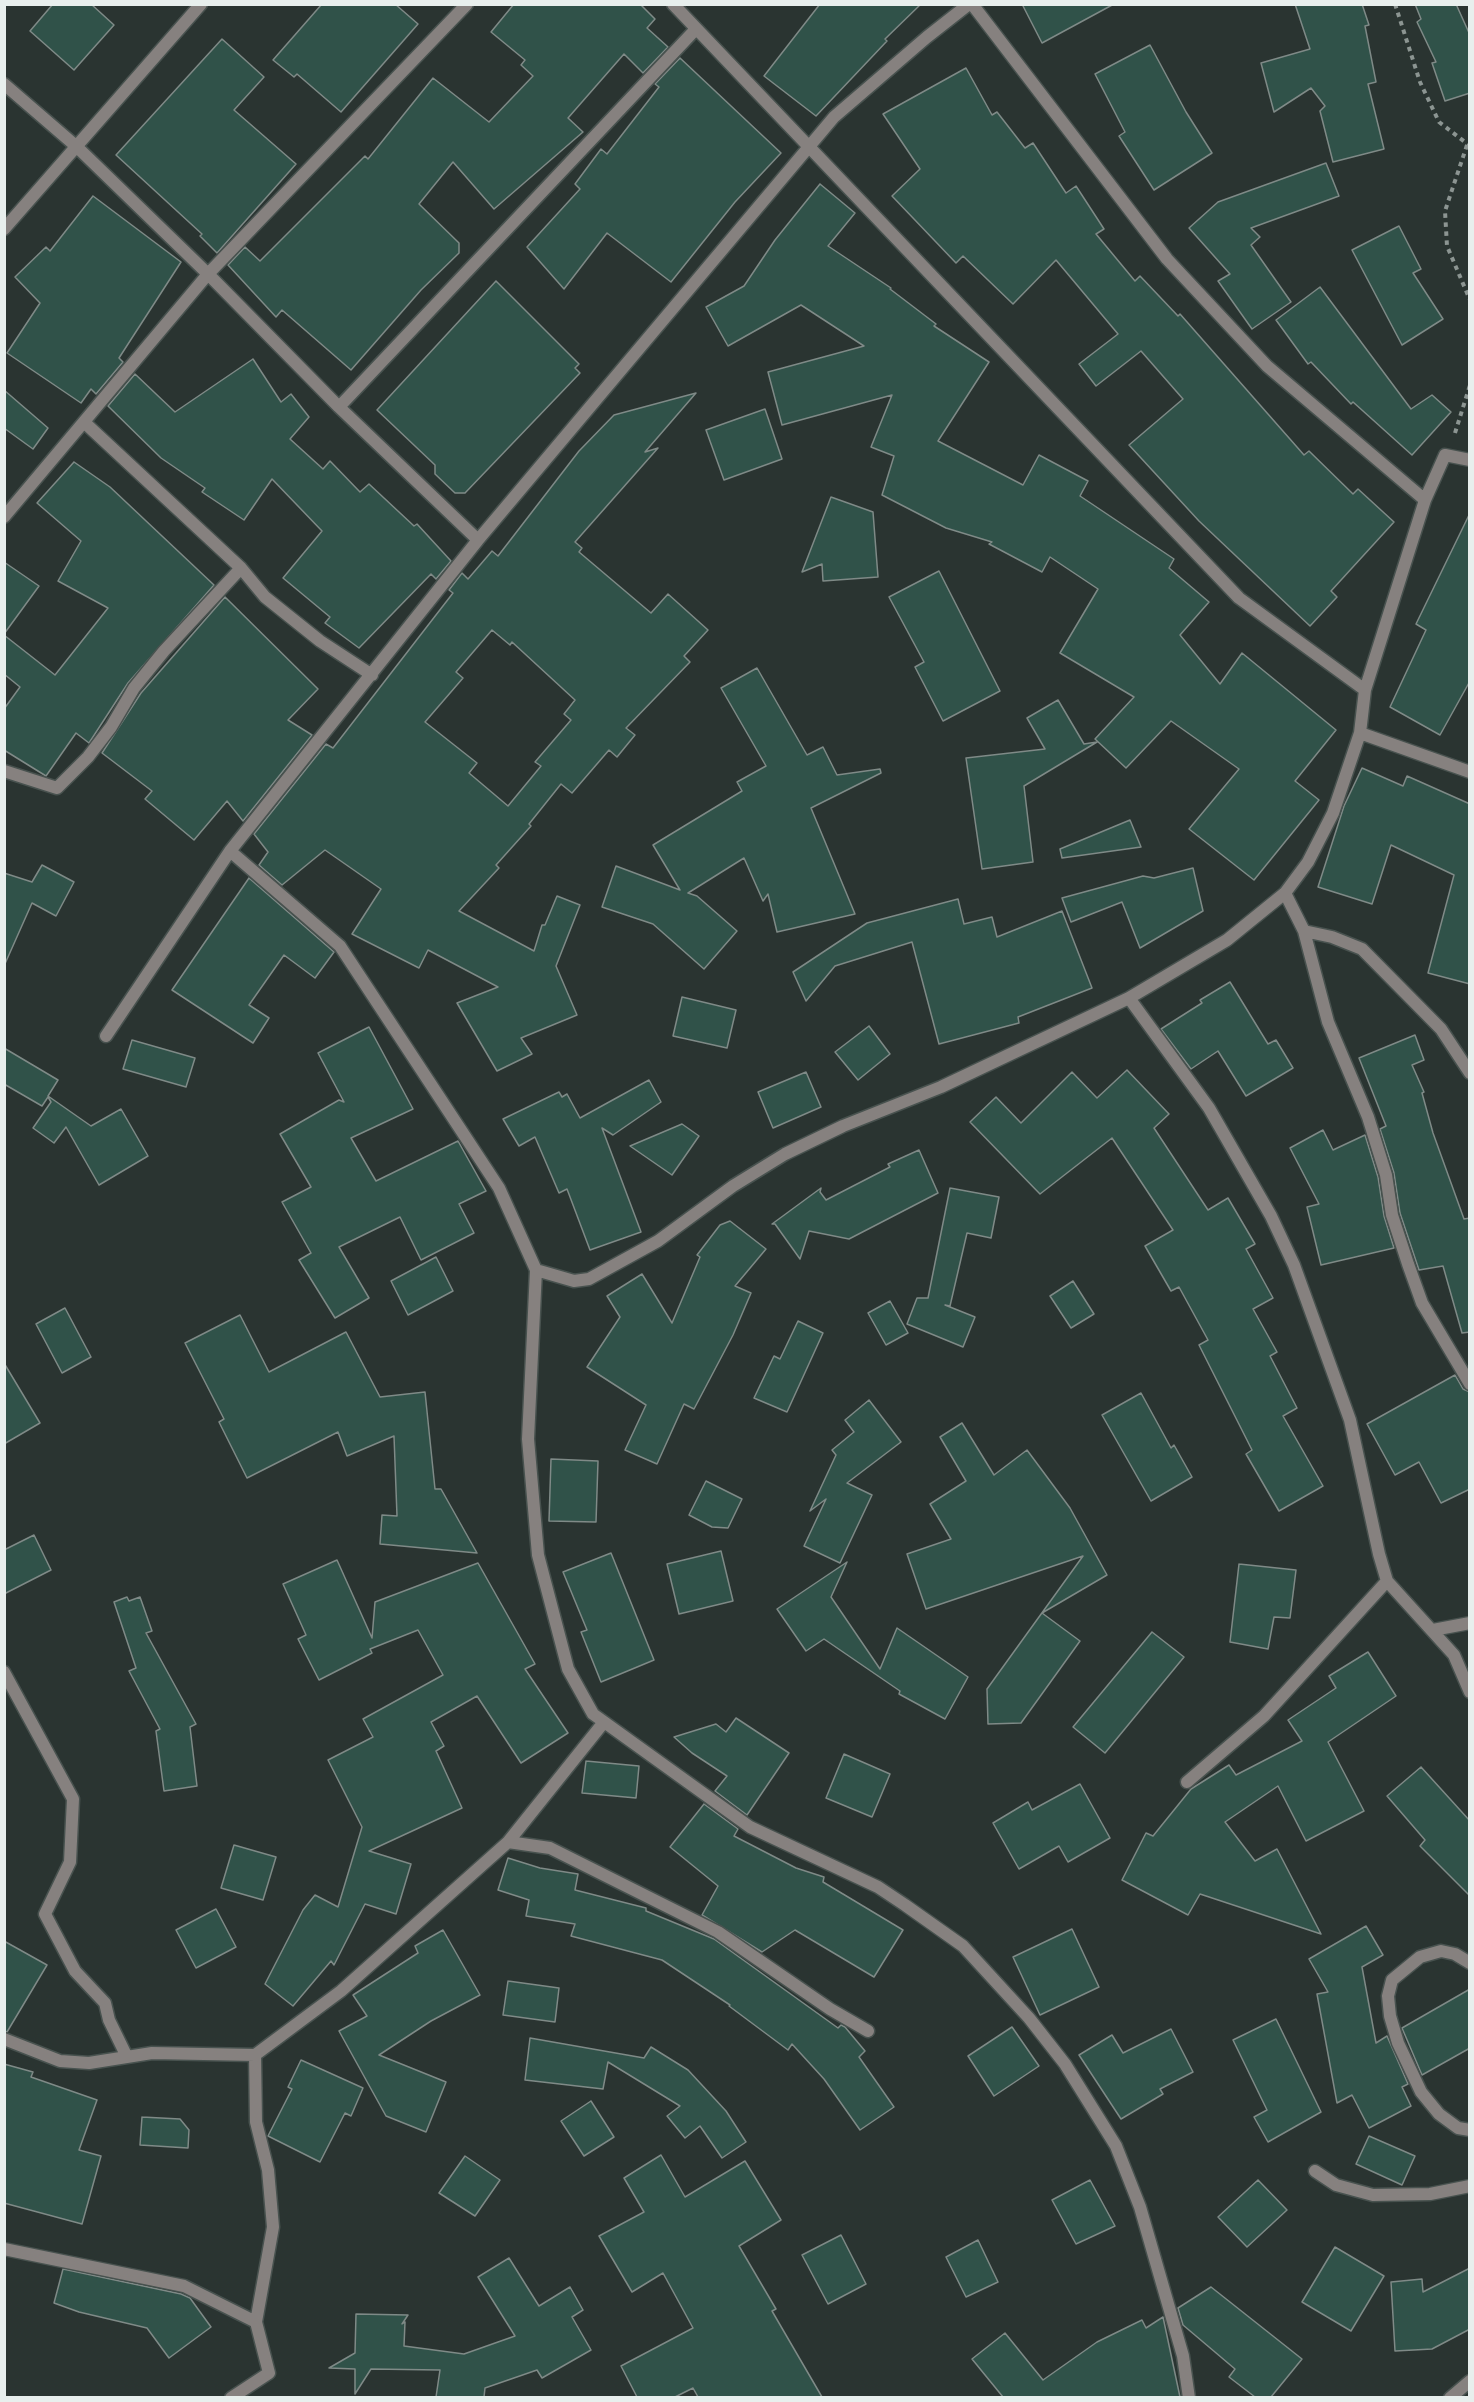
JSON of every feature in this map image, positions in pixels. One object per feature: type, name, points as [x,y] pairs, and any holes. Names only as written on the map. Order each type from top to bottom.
[{"type":"street","points":[[4,229],[201,4]]},
{"type":"street","points":[[4,517],[85,423],[208,273],[467,4]]},
{"type":"street","points":[[673,4],[695,30],[1239,598],[1365,690]]},
{"type":"street","points":[[106,1036],[230,852],[478,540],[834,117],[927,37],[971,4],[1167,259],[1267,366],[1425,500]]},
{"type":"street","points":[[339,407],[695,30]]},
{"type":"street","points":[[4,84],[77,147],[208,273],[339,407],[478,540]]},
{"type":"street","points":[[85,423],[241,568],[265,597],[320,641],[372,675]]},
{"type":"street","points":[[536,1270],[574,1281],[589,1279],[658,1241],[733,1186],[785,1154],[843,1126],[941,1088],[1129,998],[1227,940],[1285,893],[1308,862],[1332,813],[1360,734],[1365,690],[1425,500],[1445,455],[1470,460]]},
{"type":"street","points":[[4,771],[57,789],[105,735],[134,688],[164,651],[241,568]]},
{"type":"street","points":[[1360,734],[1470,772]]},
{"type":"street","points":[[230,852],[340,946],[494,1179],[536,1270],[528,1439],[538,1555],[568,1669],[593,1714],[750,1827],[878,1887],[963,1946],[1029,2018],[1065,2064],[1116,2146],[1140,2207],[1184,2355],[1189,2397]]},
{"type":"street","points":[[1285,893],[1304,931],[1325,1012],[1379,1152],[1386,1175],[1392,1215],[1407,1264],[1422,1303],[1470,1384]]},
{"type":"street","points":[[1304,931],[1332,937],[1362,949],[1441,1029],[1470,1073]]},
{"type":"street","points":[[1129,998],[1209,1107],[1271,1216],[1294,1265],[1350,1420],[1387,1581],[1454,1655],[1470,1692]]},
{"type":"street","points":[[1187,1782],[1264,1716],[1387,1581]]},
{"type":"street","points":[[1433,1630],[1470,1623]]},
{"type":"street","points":[[4,1672],[73,1799],[70,1862],[45,1914],[75,1971],[105,2003],[109,2019],[127,2057]]},
{"type":"street","points":[[4,2039],[60,2061],[88,2063],[180,2053],[255,2055],[341,1991],[508,1842],[604,1722]]},
{"type":"street","points":[[508,1842],[550,1848],[718,1932],[830,2009],[868,2031]]},
{"type":"street","points":[[1470,1964],[1455,1954],[1441,1951],[1420,1957],[1392,1980],[1388,1996],[1389,2016],[1398,2043],[1421,2092],[1438,2114],[1458,2128],[1470,2130]]},
{"type":"street","points":[[255,2055],[256,2122],[268,2170],[273,2228],[256,2322],[269,2373]]},
{"type":"street","points":[[1315,2171],[1336,2185],[1373,2195],[1430,2194],[1470,2186]]},
{"type":"street","points":[[4,2249],[184,2286],[256,2322]]},
{"type":"street","points":[[231,2397],[269,2373]]},
{"type":"street","points":[[238,2397],[269,2373]]},
{"type":"street","points":[[1450,2397],[1470,2381]]},
{"type":"path","points":[[1395,4],[1420,82],[1439,122],[1468,145],[1445,211],[1447,246],[1470,300]]},
{"type":"path","points":[[1445,455],[1458,426],[1470,385]]},
{"type":"building","points":[[53,4],[91,4],[114,25],[74,70],[30,31]]},
{"type":"building","points":[[322,4],[395,4],[418,24],[341,112],[297,74],[294,77],[273,60]]},
{"type":"building","points":[[514,4],[640,4],[655,19],[647,28],[668,47],[643,73],[624,54],[568,118],[583,132],[494,209],[453,162],[419,204],[459,243],[459,253],[421,290],[351,370],[282,310],[276,317],[228,265],[245,247],[260,261],[365,156],[368,159],[433,78],[489,122],[533,76],[521,65],[525,60],[491,32]]},
{"type":"building","points":[[820,4],[921,4],[885,39],[887,41],[816,116],[764,76]]},
{"type":"building","points":[[1022,4],[1114,4],[1042,43]]},
{"type":"building","points":[[1295,4],[1362,4],[1369,25],[1365,26],[1376,82],[1368,84],[1384,149],[1333,162],[1320,111],[1325,106],[1311,88],[1274,112],[1261,63],[1310,49]]},
{"type":"building","points":[[1415,4],[1456,4],[1470,35],[1470,93],[1445,101],[1432,63],[1436,62],[1417,22],[1421,19]]},
{"type":"building","points":[[222,39],[264,77],[234,110],[296,164],[217,253],[200,236],[202,234],[116,155]]},
{"type":"building","points":[[1150,45],[1186,112],[1212,153],[1154,190],[1119,136],[1125,132],[1095,74]]},
{"type":"building","points":[[680,58],[781,153],[735,202],[671,282],[607,233],[564,289],[527,247],[580,189],[575,184],[601,149],[607,154],[659,87],[655,84]]},
{"type":"building","points":[[966,68],[992,115],[997,112],[1025,148],[1033,143],[1066,193],[1076,186],[1104,229],[1096,234],[1135,281],[1140,276],[1178,316],[1180,314],[1304,455],[1309,451],[1353,494],[1358,489],[1394,522],[1331,591],[1337,597],[1310,626],[1199,521],[1129,445],[1183,399],[1141,351],[1096,386],[1079,364],[1118,334],[1056,260],[1013,304],[963,256],[956,263],[892,196],[920,169],[883,114]]},
{"type":"building","points":[[1326,163],[1339,196],[1251,228],[1260,237],[1251,245],[1291,302],[1252,329],[1218,281],[1230,274],[1189,228],[1218,202]]},
{"type":"building","points":[[820,184],[855,213],[828,246],[891,288],[936,324],[934,326],[989,362],[938,441],[1023,485],[1039,455],[1088,481],[1080,496],[1174,559],[1169,568],[1209,602],[1180,635],[1220,684],[1242,653],[1336,730],[1295,781],[1319,800],[1254,880],[1189,829],[1239,769],[1171,721],[1126,768],[1095,739],[1134,697],[1060,653],[1098,589],[1050,557],[1042,572],[989,544],[992,542],[946,528],[882,495],[894,456],[871,447],[892,395],[782,425],[768,372],[864,346],[801,305],[728,346],[706,307],[744,286],[775,240]]},
{"type":"building","points":[[93,196],[181,262],[119,358],[123,362],[96,394],[91,389],[81,403],[7,353],[40,303],[15,277],[46,247],[50,251]]},
{"type":"building","points":[[1399,226],[1421,269],[1413,273],[1443,319],[1402,345],[1352,250]]},
{"type":"building","points":[[496,281],[579,364],[575,368],[580,373],[465,493],[455,493],[435,474],[435,465],[377,410]]},
{"type":"building","points":[[1320,287],[1411,409],[1432,395],[1451,412],[1412,455],[1353,402],[1351,404],[1311,362],[1308,364],[1276,320]]},
{"type":"building","points":[[253,359],[281,402],[291,394],[309,417],[290,439],[323,469],[330,461],[360,492],[369,484],[414,526],[417,524],[451,561],[436,579],[431,574],[359,648],[325,623],[330,617],[283,578],[322,531],[272,479],[244,520],[202,492],[205,488],[161,458],[108,406],[135,374],[175,412]]},
{"type":"building","points":[[4,390],[48,428],[33,449],[4,428]]},
{"type":"building","points":[[696,393],[645,452],[658,448],[575,542],[582,548],[579,552],[651,613],[668,594],[708,630],[684,656],[690,662],[626,728],[635,735],[617,757],[609,750],[572,793],[561,784],[529,824],[531,826],[496,865],[499,868],[459,911],[534,951],[542,925],[545,925],[557,896],[580,905],[556,966],[577,1015],[521,1038],[532,1054],[497,1071],[457,1003],[498,987],[428,950],[419,968],[352,934],[381,889],[325,850],[282,885],[259,865],[268,852],[254,834],[326,744],[333,748],[453,593],[449,590],[462,573],[468,579],[492,551],[498,556],[579,451],[614,415]],"holes":[[[492,630],[510,645],[512,642],[575,700],[564,714],[571,720],[535,762],[541,766],[508,806],[469,773],[477,763],[425,722],[463,678],[456,672]]]},
{"type":"building","points":[[765,409],[782,459],[724,480],[706,430]]},
{"type":"building","points":[[74,462],[110,487],[214,585],[128,683],[89,743],[76,733],[46,776],[4,750],[4,709],[20,687],[4,674],[4,635],[55,675],[108,608],[58,581],[81,541],[37,503]]},
{"type":"building","points":[[831,497],[873,512],[878,577],[823,581],[822,564],[802,572]]},
{"type":"building","points":[[1470,513],[1470,681],[1440,735],[1390,707],[1426,630],[1416,624]]},
{"type":"building","points":[[4,562],[39,586],[4,634]]},
{"type":"building","points":[[939,571],[1000,691],[943,721],[915,667],[924,662],[889,597]]},
{"type":"building","points":[[225,597],[318,689],[288,720],[312,735],[243,821],[227,801],[194,840],[145,799],[152,791],[102,753],[141,693]]},
{"type":"building","points":[[757,668],[807,755],[823,747],[837,775],[880,769],[881,773],[811,808],[855,914],[777,932],[768,894],[763,901],[744,858],[688,893],[697,896],[737,931],[704,969],[653,924],[602,907],[616,866],[680,890],[653,845],[742,791],[737,782],[766,766],[721,688]]},
{"type":"building","points":[[1058,700],[1084,744],[1097,742],[1024,786],[1033,862],[982,869],[966,758],[1045,749],[1027,718]]},
{"type":"building","points":[[1362,768],[1403,786],[1407,776],[1470,804],[1470,984],[1428,973],[1454,875],[1391,845],[1372,904],[1318,887],[1344,806]]},
{"type":"building","points":[[1130,820],[1141,847],[1062,858],[1060,849]]},
{"type":"building","points":[[42,865],[74,882],[56,916],[32,903],[4,966],[4,873],[32,882]]},
{"type":"building","points":[[1193,868],[1203,911],[1140,948],[1122,902],[1071,922],[1062,898],[1143,876],[1154,878]]},
{"type":"building","points":[[249,878],[334,952],[315,978],[284,955],[249,1005],[269,1018],[253,1043],[172,990]]},
{"type":"building","points":[[958,899],[964,924],[992,917],[997,937],[1062,911],[1092,988],[1018,1017],[1019,1023],[939,1044],[912,942],[835,966],[806,1001],[793,972],[867,923]]},
{"type":"building","points":[[1230,982],[1268,1044],[1276,1040],[1293,1068],[1246,1096],[1218,1051],[1191,1069],[1161,1029],[1202,1003],[1200,1000]]},
{"type":"building","points":[[682,997],[736,1010],[727,1048],[673,1036]]},
{"type":"building","points":[[869,1026],[890,1054],[858,1080],[835,1052]]},
{"type":"building","points":[[369,1027],[413,1109],[351,1138],[376,1181],[458,1141],[486,1191],[459,1204],[474,1233],[421,1260],[400,1217],[339,1247],[369,1298],[335,1318],[299,1260],[311,1253],[282,1202],[311,1187],[280,1134],[339,1100],[344,1102],[318,1053]]},
{"type":"building","points":[[1415,1035],[1424,1060],[1412,1065],[1424,1092],[1422,1093],[1433,1133],[1464,1219],[1470,1218],[1470,1332],[1462,1333],[1443,1266],[1419,1270],[1400,1213],[1394,1173],[1380,1129],[1386,1126],[1359,1058]]},
{"type":"building","points":[[132,1040],[195,1058],[186,1087],[123,1069]]},
{"type":"building","points":[[4,1048],[58,1080],[48,1096],[91,1126],[121,1109],[148,1156],[99,1185],[66,1127],[54,1143],[33,1128],[51,1102],[48,1097],[42,1106],[4,1084]]},
{"type":"building","points":[[1127,1070],[1169,1114],[1154,1128],[1208,1210],[1228,1198],[1255,1244],[1246,1249],[1273,1298],[1253,1309],[1277,1352],[1270,1356],[1297,1408],[1283,1416],[1323,1486],[1279,1511],[1246,1454],[1252,1450],[1199,1345],[1208,1340],[1179,1287],[1171,1291],[1145,1246],[1173,1230],[1112,1138],[1040,1194],[970,1122],[996,1097],[1021,1123],[1072,1072],[1097,1098]]},
{"type":"building","points":[[806,1072],[821,1107],[773,1128],[758,1092]]},
{"type":"building","points":[[649,1080],[661,1102],[613,1135],[602,1128],[641,1232],[590,1250],[567,1189],[559,1193],[535,1137],[519,1146],[503,1119],[559,1092],[562,1097],[567,1094],[580,1118]]},
{"type":"building","points":[[682,1124],[699,1136],[672,1175],[630,1146]]},
{"type":"building","points":[[1323,1130],[1333,1150],[1365,1135],[1378,1177],[1384,1216],[1394,1248],[1321,1265],[1307,1207],[1319,1204],[1290,1148]]},
{"type":"building","points":[[919,1150],[938,1193],[849,1239],[809,1231],[800,1259],[775,1224],[772,1224],[821,1188],[820,1192],[826,1200],[890,1167],[888,1164]]},
{"type":"building","points":[[950,1188],[999,1197],[991,1238],[967,1233],[950,1306],[945,1305],[975,1317],[963,1347],[907,1324],[917,1298],[928,1298]]},
{"type":"building","points":[[730,1221],[766,1249],[735,1286],[751,1293],[733,1335],[694,1409],[684,1404],[657,1464],[625,1450],[646,1405],[587,1367],[620,1317],[607,1296],[642,1274],[672,1323],[700,1257],[697,1255],[720,1225]]},
{"type":"building","points":[[436,1257],[453,1291],[408,1315],[391,1281]]},
{"type":"building","points":[[1073,1281],[1094,1314],[1071,1328],[1050,1296]]},
{"type":"building","points":[[890,1301],[908,1333],[886,1345],[868,1313]]},
{"type":"building","points":[[65,1308],[91,1357],[62,1373],[36,1324]]},
{"type":"building","points":[[240,1315],[269,1372],[346,1332],[380,1397],[425,1392],[435,1489],[441,1489],[477,1553],[380,1544],[382,1515],[397,1516],[394,1436],[347,1456],[338,1432],[247,1478],[219,1422],[224,1419],[185,1343]]},
{"type":"building","points":[[798,1321],[823,1333],[787,1412],[754,1398],[774,1356],[780,1359]]},
{"type":"building","points":[[4,1363],[40,1423],[4,1444]]},
{"type":"building","points":[[1455,1375],[1463,1389],[1470,1392],[1470,1489],[1441,1503],[1419,1462],[1395,1475],[1367,1424]]},
{"type":"building","points":[[1141,1393],[1171,1448],[1174,1445],[1192,1477],[1151,1501],[1102,1415]]},
{"type":"building","points":[[869,1400],[901,1442],[847,1483],[872,1495],[840,1563],[804,1546],[826,1499],[810,1511],[836,1455],[832,1450],[854,1432],[845,1420]]},
{"type":"building","points":[[962,1423],[994,1475],[1027,1450],[1070,1508],[1107,1575],[1042,1613],[1080,1641],[1021,1723],[988,1724],[987,1689],[1083,1556],[926,1609],[907,1554],[951,1539],[930,1504],[966,1481],[940,1437]]},
{"type":"building","points":[[551,1459],[598,1461],[596,1522],[549,1521]]},
{"type":"building","points":[[706,1481],[742,1499],[728,1528],[712,1527],[689,1515]]},
{"type":"building","points":[[34,1535],[51,1570],[4,1594],[4,1550]]},
{"type":"building","points":[[721,1551],[733,1601],[679,1614],[667,1564]]},
{"type":"building","points":[[611,1553],[654,1660],[601,1682],[581,1632],[587,1630],[563,1572]]},
{"type":"building","points":[[337,1560],[372,1638],[375,1602],[478,1563],[535,1664],[525,1669],[568,1733],[521,1763],[477,1696],[431,1722],[444,1746],[436,1751],[462,1808],[369,1851],[411,1864],[396,1914],[365,1904],[334,1965],[331,1961],[293,2006],[265,1984],[303,1910],[315,1895],[338,1907],[362,1827],[328,1760],[373,1737],[363,1719],[443,1675],[418,1630],[370,1649],[372,1653],[319,1680],[298,1639],[306,1635],[283,1584]]},
{"type":"building","points":[[847,1562],[831,1597],[880,1669],[897,1628],[968,1677],[945,1719],[899,1694],[900,1691],[824,1639],[806,1651],[777,1609]]},
{"type":"building","points":[[1239,1564],[1296,1570],[1290,1618],[1274,1617],[1268,1649],[1230,1642]]},
{"type":"building","points":[[127,1597],[129,1601],[140,1597],[152,1631],[146,1633],[196,1724],[190,1727],[197,1786],[164,1791],[156,1731],[160,1729],[129,1671],[136,1668],[114,1602]]},
{"type":"building","points":[[1152,1632],[1184,1657],[1105,1753],[1073,1727]]},
{"type":"building","points":[[1368,1652],[1396,1696],[1328,1742],[1364,1811],[1306,1841],[1278,1786],[1225,1822],[1255,1861],[1277,1849],[1321,1934],[1200,1894],[1188,1915],[1122,1880],[1146,1833],[1153,1836],[1191,1789],[1229,1765],[1236,1775],[1302,1741],[1288,1720],[1336,1688],[1329,1676]]},
{"type":"building","points":[[736,1718],[789,1753],[747,1815],[715,1791],[727,1776],[692,1753],[674,1737],[716,1724],[726,1732]]},
{"type":"building","points":[[844,1754],[890,1774],[872,1817],[826,1798]]},
{"type":"building","points":[[586,1761],[639,1766],[636,1798],[582,1793]]},
{"type":"building","points":[[1421,1767],[1470,1821],[1470,1896],[1420,1846],[1425,1840],[1387,1796]]},
{"type":"building","points":[[1080,1784],[1110,1838],[1068,1862],[1059,1846],[1019,1869],[993,1823],[1028,1802],[1032,1810]]},
{"type":"building","points":[[704,1804],[738,1829],[734,1836],[796,1868],[824,1877],[823,1882],[903,1930],[874,1977],[795,1930],[762,1952],[702,1915],[718,1886],[670,1847]]},
{"type":"building","points":[[234,1845],[276,1857],[263,1900],[221,1888]]},
{"type":"building","points":[[508,1858],[540,1868],[578,1874],[575,1890],[646,1908],[646,1911],[714,1939],[838,2028],[841,2025],[845,2027],[865,2051],[859,2057],[894,2107],[860,2130],[824,2079],[792,2044],[788,2050],[730,2005],[662,1960],[571,1936],[575,1924],[526,1916],[529,1900],[498,1890]]},
{"type":"building","points":[[216,1909],[236,1947],[196,1968],[176,1930]]},
{"type":"building","points":[[1366,1926],[1383,1955],[1362,1967],[1376,2043],[1387,2036],[1408,2084],[1402,2087],[1411,2106],[1369,2128],[1352,2095],[1337,2103],[1317,1994],[1328,1992],[1309,1959]]},
{"type":"building","points":[[1072,1929],[1099,1987],[1040,2015],[1013,1957]]},
{"type":"building","points":[[443,1930],[480,1995],[431,2021],[379,2055],[446,2082],[426,2132],[386,2116],[339,2031],[367,2016],[353,1995],[418,1953],[415,1946]]},
{"type":"building","points":[[4,1941],[47,1965],[7,2032],[4,2031]]},
{"type":"building","points":[[508,1981],[559,1988],[555,2022],[503,2015]]},
{"type":"building","points":[[1470,1989],[1470,2048],[1422,2075],[1402,2028]]},
{"type":"building","points":[[1276,2019],[1321,2112],[1268,2142],[1254,2117],[1267,2110],[1233,2040]]},
{"type":"building","points":[[1012,2027],[1039,2066],[994,2096],[968,2056]]},
{"type":"building","points":[[1171,2029],[1193,2072],[1160,2089],[1163,2094],[1121,2119],[1079,2055],[1112,2035],[1123,2053]]},
{"type":"building","points":[[530,2038],[644,2058],[651,2047],[688,2070],[726,2111],[746,2142],[722,2158],[700,2126],[685,2138],[667,2116],[680,2106],[608,2062],[603,2089],[525,2080]]},
{"type":"building","points":[[301,2060],[363,2088],[351,2116],[345,2113],[320,2162],[268,2136],[292,2089],[288,2087]]},
{"type":"building","points":[[4,2064],[33,2072],[31,2077],[97,2100],[79,2150],[101,2156],[82,2224],[4,2203]]},
{"type":"building","points":[[591,2101],[614,2137],[584,2156],[561,2121]]},
{"type":"building","points":[[142,2117],[180,2119],[189,2130],[188,2148],[140,2145]]},
{"type":"building","points":[[1369,2136],[1415,2156],[1402,2185],[1356,2164]]},
{"type":"building","points":[[661,2155],[685,2197],[745,2161],[781,2220],[739,2246],[776,2309],[772,2311],[822,2397],[698,2397],[693,2388],[675,2397],[637,2397],[621,2366],[693,2328],[663,2273],[632,2292],[599,2236],[644,2212],[624,2178]]},
{"type":"building","points":[[465,2156],[500,2180],[475,2216],[439,2193]]},
{"type":"building","points":[[1090,2180],[1115,2226],[1076,2244],[1052,2200]]},
{"type":"building","points":[[1258,2180],[1287,2210],[1247,2247],[1218,2217]]},
{"type":"building","points":[[841,2235],[866,2284],[828,2304],[802,2255]]},
{"type":"building","points":[[978,2240],[998,2282],[966,2297],[946,2257]]},
{"type":"building","points":[[1335,2247],[1384,2276],[1351,2331],[1302,2302]]},
{"type":"building","points":[[509,2258],[539,2306],[570,2287],[583,2310],[572,2317],[591,2350],[542,2378],[537,2370],[485,2388],[484,2397],[436,2397],[440,2370],[371,2369],[355,2394],[355,2369],[329,2368],[355,2353],[356,2314],[408,2315],[402,2324],[405,2322],[404,2346],[464,2354],[515,2336],[478,2277]]},
{"type":"building","points":[[1470,2268],[1470,2329],[1432,2349],[1395,2351],[1391,2282],[1422,2279],[1423,2292]]},
{"type":"building","points":[[63,2269],[181,2294],[190,2298],[211,2327],[169,2358],[147,2328],[79,2312],[54,2303]]},
{"type":"building","points":[[1211,2287],[1302,2359],[1271,2397],[1255,2397],[1229,2377],[1235,2369],[1183,2325],[1178,2308]]},
{"type":"building","points":[[1163,2317],[1180,2397],[1003,2397],[972,2359],[1005,2333],[1043,2380],[1097,2342],[1142,2320],[1146,2328]]}]
